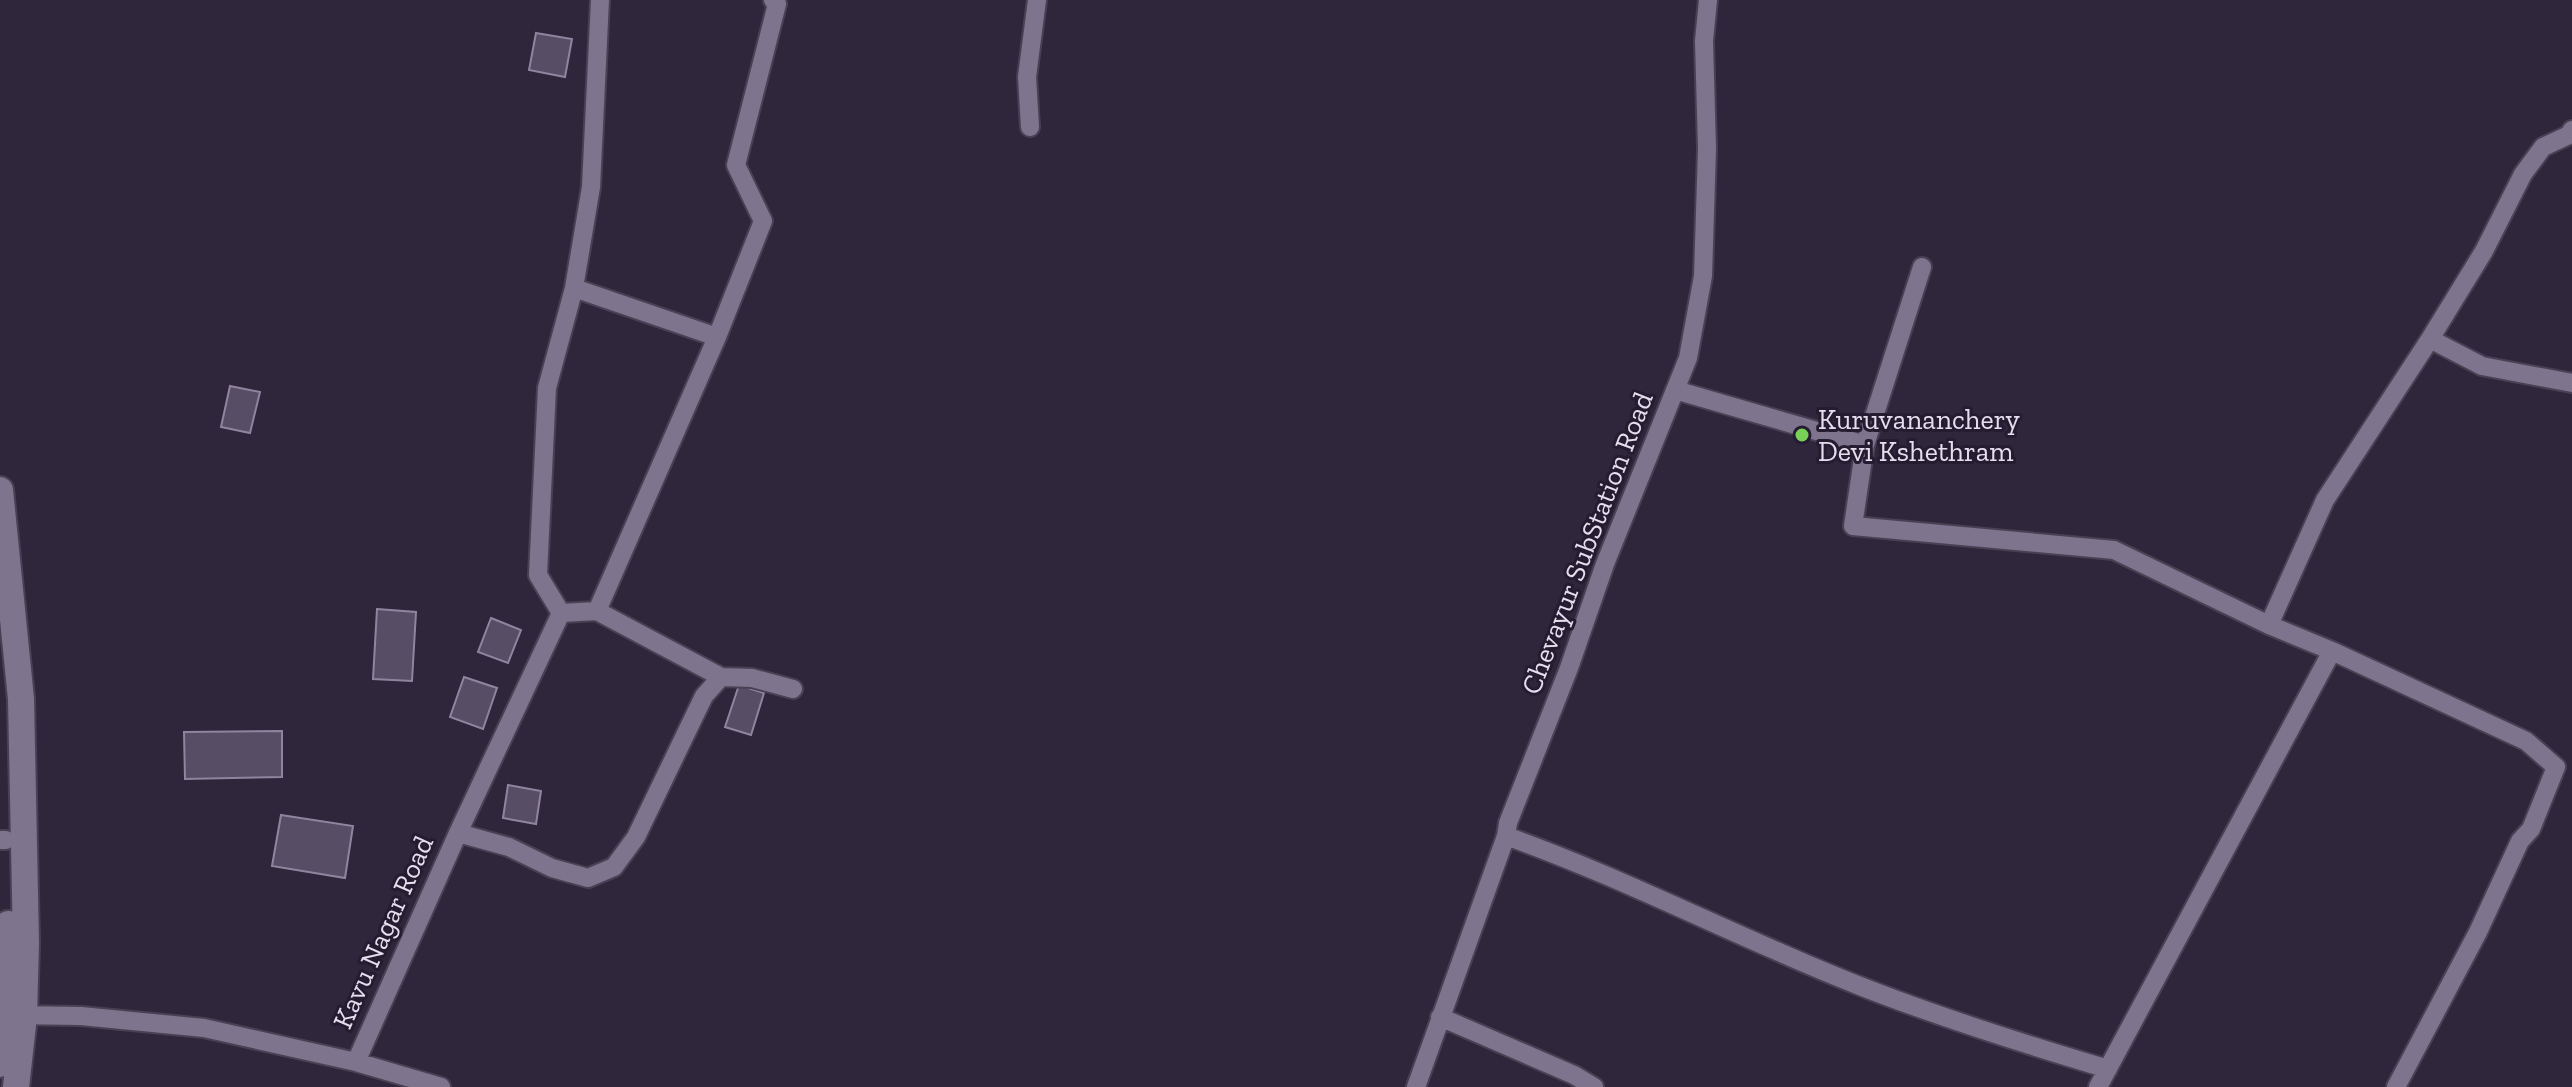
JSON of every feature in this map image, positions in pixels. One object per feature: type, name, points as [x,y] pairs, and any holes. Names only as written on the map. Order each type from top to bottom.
[{"type":"main road","points":[[0,490],[21,699],[26,943],[15,1015],[0,1064]]},
{"type":"main road","points":[[0,657],[4,694],[3,840],[15,1015],[16,1087]]},
{"type":"street","points":[[561,613],[538,575],[547,388],[574,288],[591,187],[600,0]]},
{"type":"street","points":[[597,611],[717,337],[763,221],[736,165],[777,4],[773,0]]},
{"type":"street","points":[[1030,127],[1027,77],[1037,0]]},
{"type":"street","name":"Chevayur SubStation Road","points":[[1416,1087],[1508,823],[1569,668],[1605,564],[1688,358],[1703,276],[1707,149],[1704,41],[1708,0]]},
{"type":"street","points":[[2269,625],[2325,500],[2484,251],[2523,174],[2543,147],[2569,135],[2572,130]]},
{"type":"street","points":[[1922,267],[1865,445],[1853,526],[2114,550],[2269,625],[2526,741],[2564,772],[2531,829],[2520,841],[2478,932],[2396,1087]]},
{"type":"street","points":[[574,288],[717,337]]},
{"type":"street","points":[[2430,339],[2482,366],[2572,383]]},
{"type":"street","points":[[1675,390],[1865,445]]},
{"type":"street","points":[[561,613],[597,611],[721,677],[752,678],[793,689]]},
{"type":"street","points":[[458,833],[561,613]]},
{"type":"street","points":[[2098,1087],[2332,651]]},
{"type":"street","name":"Kavu Nagar Road","points":[[15,1015],[81,1016],[204,1028],[356,1062],[458,833],[509,847],[552,868],[588,878],[614,867],[636,837],[704,696],[721,677]]},
{"type":"street","points":[[1506,836],[1565,857],[1859,986],[2018,1043],[2108,1069]]},
{"type":"street","points":[[1440,1017],[1574,1075],[1594,1087]]},
{"type":"street","points":[[356,1062],[441,1087]]},
{"type":"building","points":[[536,33],[572,39],[565,77],[529,70]]},
{"type":"building","points":[[230,386],[260,392],[250,433],[221,427]]},
{"type":"building","points":[[377,609],[416,612],[412,681],[373,679]]},
{"type":"building","points":[[491,618],[521,630],[508,663],[478,652]]},
{"type":"building","points":[[464,677],[497,688],[483,729],[450,717]]},
{"type":"building","points":[[739,685],[764,693],[751,735],[725,727]]},
{"type":"building","points":[[282,731],[282,777],[185,779],[184,732]]},
{"type":"building","points":[[508,785],[541,791],[536,824],[503,818]]},
{"type":"building","points":[[281,815],[353,826],[345,878],[272,866]]},
{"type":"place","name":"Kuruvananchery Devi Kshethram","points":[[1802,435]]}]
